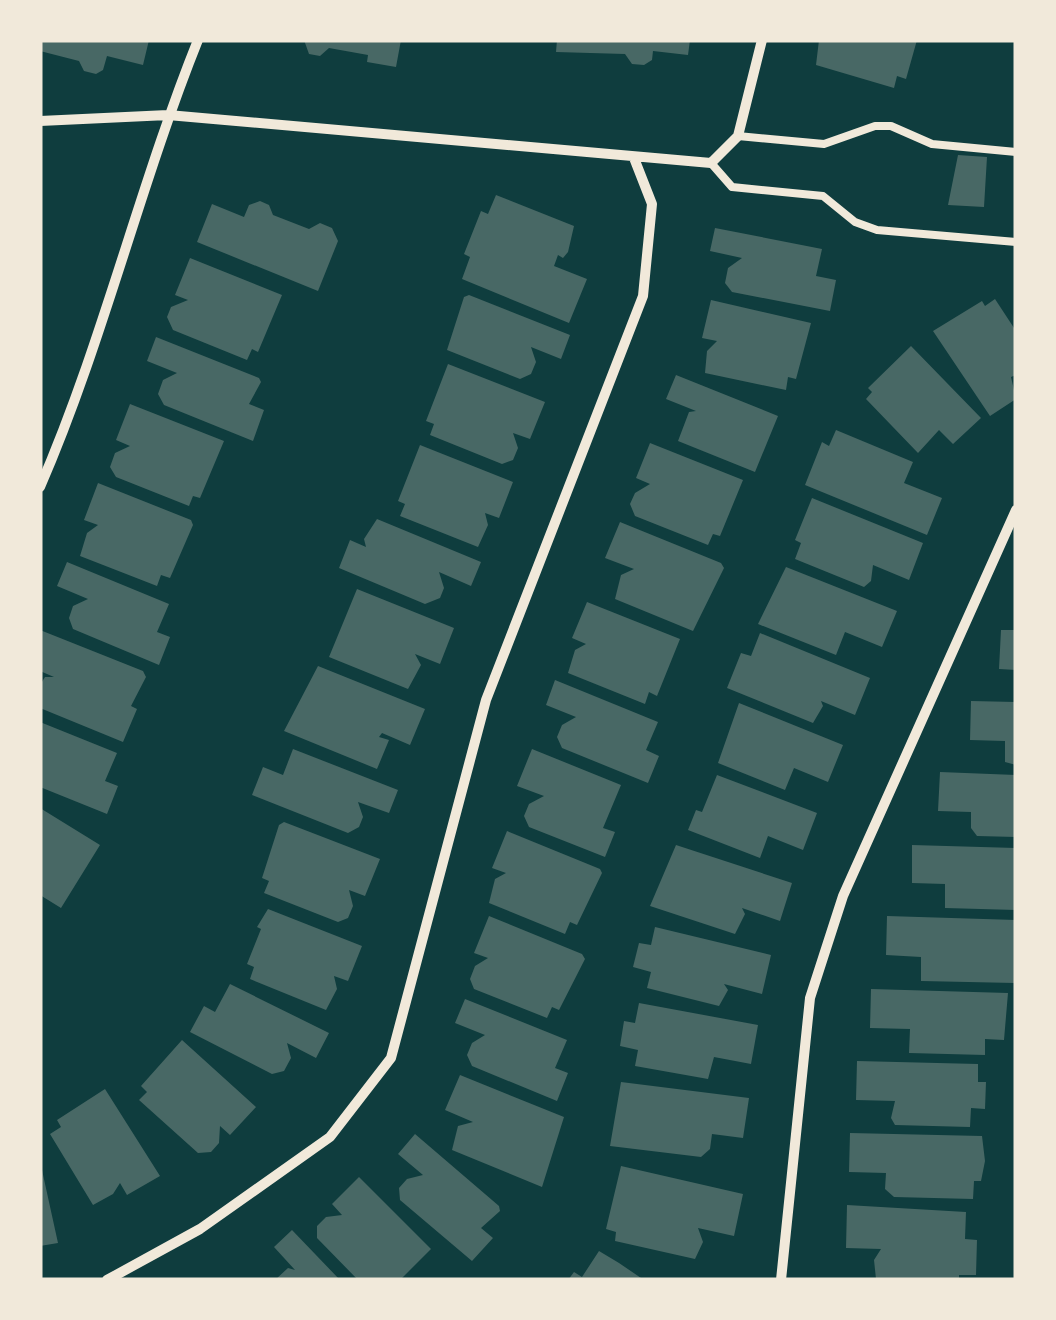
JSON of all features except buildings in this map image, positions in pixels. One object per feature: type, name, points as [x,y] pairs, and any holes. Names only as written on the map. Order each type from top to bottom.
[{"type":"street","points":[[40,487],[66,426],[168,115],[198,40]]},
{"type":"street","points":[[40,120],[168,115],[711,163],[738,136],[762,40]]},
{"type":"street","points":[[107,1280],[200,1229],[330,1137],[391,1058],[486,700],[644,296],[652,204],[634,158]]},
{"type":"street","points":[[780,1280],[810,998],[843,896],[1016,510]]},
{"type":"lane","points":[[738,136],[824,144],[876,126],[891,126],[932,144],[1016,152]]},
{"type":"lane","points":[[711,163],[732,187],[823,196],[855,222],[877,230],[1016,242]]}]
